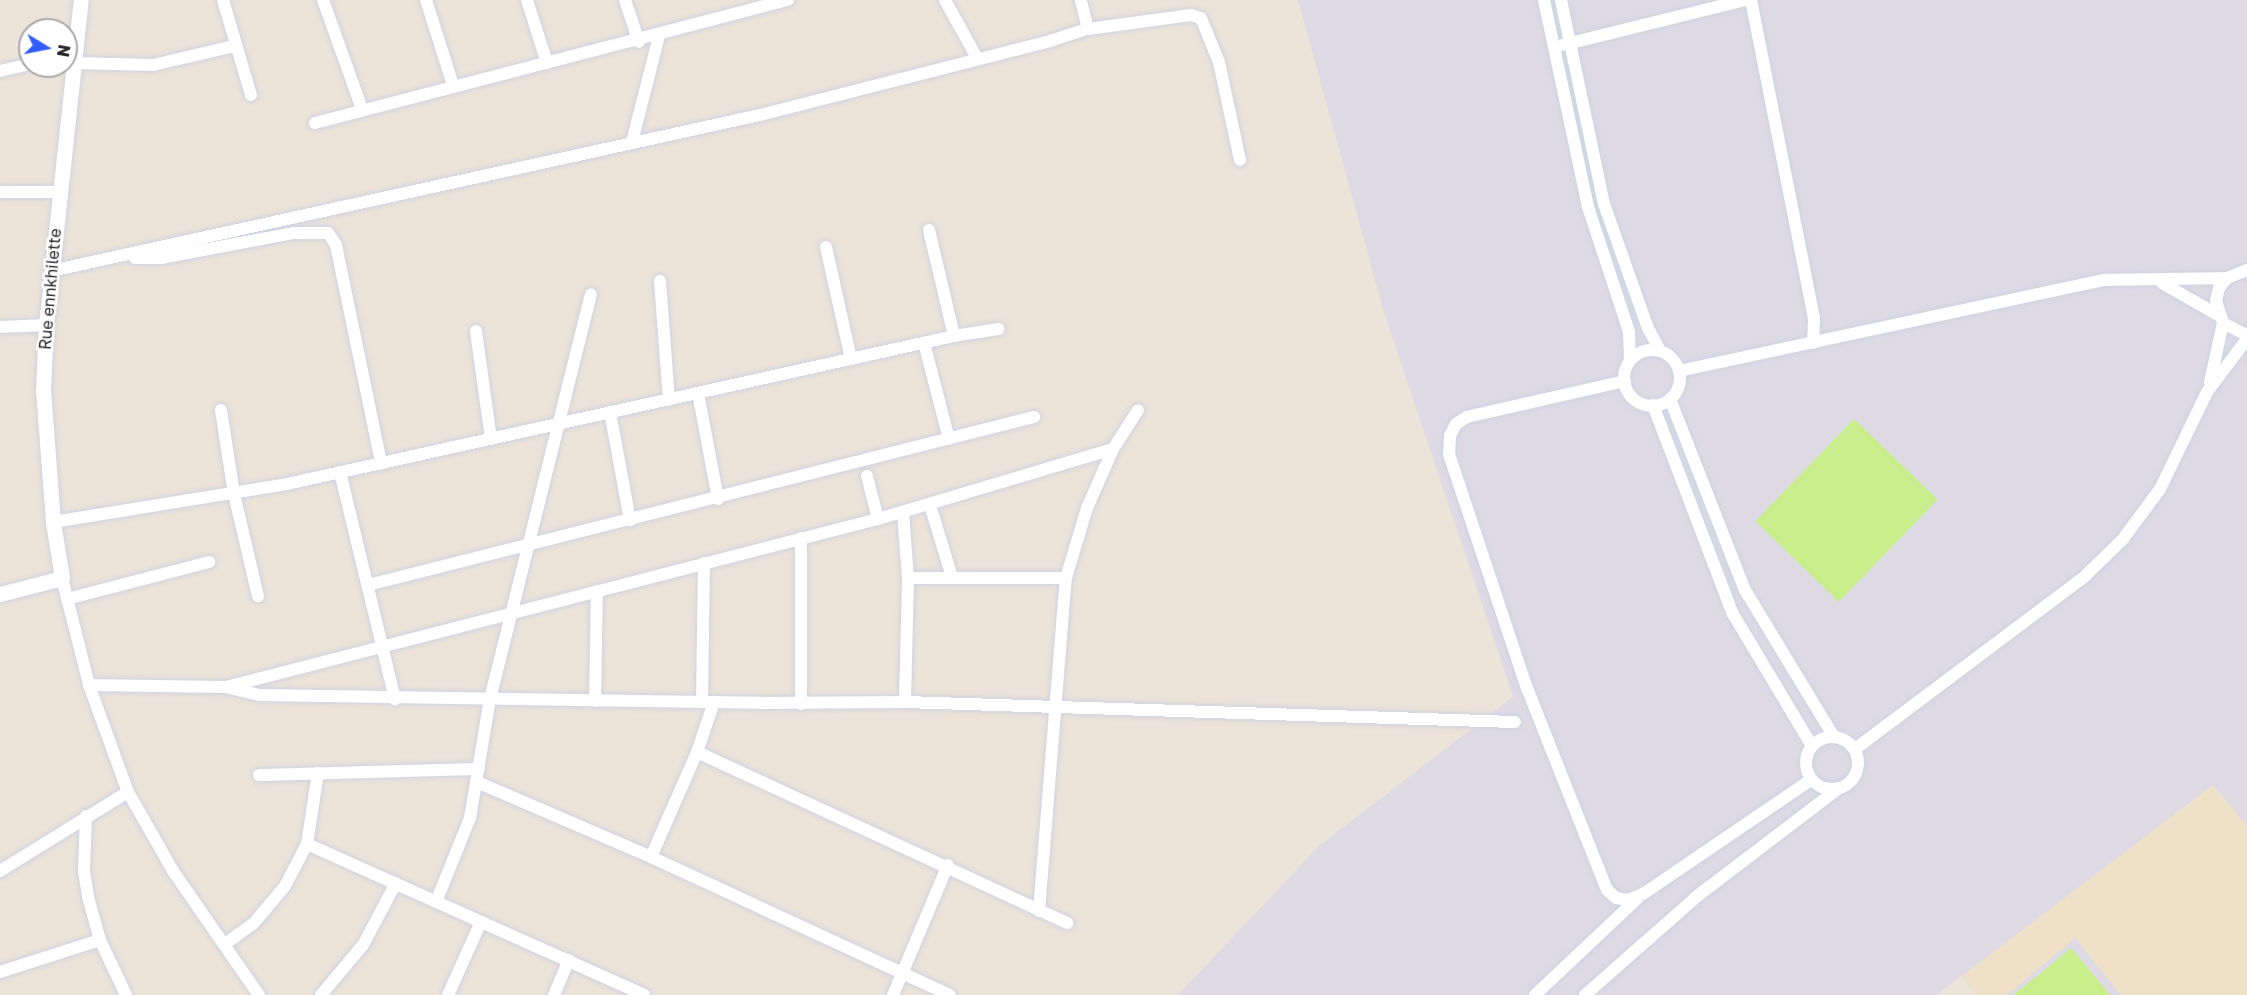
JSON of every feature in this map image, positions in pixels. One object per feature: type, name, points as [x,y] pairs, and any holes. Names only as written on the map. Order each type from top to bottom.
[{"type":"street","name":"Rue ennkhilette","points":[[78,19],[81,0]]},
{"type":"street","points":[[223,0],[234,46],[251,95]]},
{"type":"street","points":[[323,0],[362,109]]},
{"type":"street","points":[[426,0],[453,85]]},
{"type":"street","points":[[526,0],[547,63]]},
{"type":"street","points":[[625,0],[639,42]]},
{"type":"street","points":[[315,123],[453,85],[639,42],[788,0]]},
{"type":"street","points":[[945,0],[977,58]]},
{"type":"street","points":[[1081,0],[1088,29]]},
{"type":"street","points":[[1544,0],[1588,207],[1629,332],[1630,361],[1624,381],[1634,399],[1653,405],[1670,399],[1680,381],[1679,371],[1671,357],[1660,351],[1648,350],[1630,361]]},
{"type":"street","points":[[1561,0],[1604,204],[1648,328],[1660,351]]},
{"type":"street","points":[[1553,47],[1745,0]]},
{"type":"street","points":[[1751,0],[1814,318],[1813,343]]},
{"type":"street","points":[[51,271],[760,115],[1088,29],[1191,15],[1201,18],[1219,62],[1240,160]]},
{"type":"street","points":[[632,142],[659,36]]},
{"type":"street","points":[[78,58],[153,64],[234,46]]},
{"type":"street","points":[[0,70],[18,66]]},
{"type":"street","name":"Rue ennkhilette","points":[[62,578],[53,522],[43,413],[46,325],[70,78]]},
{"type":"street","points":[[0,192],[60,192]]},
{"type":"street","points":[[929,230],[954,336]]},
{"type":"street","points":[[113,257],[161,258],[293,233],[327,233],[336,245],[381,463]]},
{"type":"street","points":[[826,247],[851,359]]},
{"type":"street","points":[[1679,371],[2105,280],[2158,281],[2227,278],[2246,269]]},
{"type":"street","points":[[2207,392],[2221,319],[2219,288],[2227,278]]},
{"type":"street","points":[[660,281],[669,400]]},
{"type":"street","points":[[2158,281],[2247,335]]},
{"type":"street","points":[[436,902],[462,842],[478,776],[490,699],[510,614],[591,294]]},
{"type":"street","points":[[0,327],[46,325]]},
{"type":"street","points":[[53,522],[234,494],[954,336],[998,329]]},
{"type":"street","points":[[476,331],[491,439]]},
{"type":"street","points":[[1855,749],[2085,576],[2123,539],[2160,489],[2207,392],[2247,339]]},
{"type":"street","points":[[924,343],[949,439]]},
{"type":"street","points":[[1624,381],[1467,417],[1456,424],[1450,436],[1449,454],[1527,688],[1607,890],[1616,898],[1628,900],[1643,894]]},
{"type":"street","points":[[698,393],[718,499]]},
{"type":"street","points":[[1585,995],[1696,897],[1856,776],[1858,762],[1855,749],[1834,737],[1745,590],[1670,399]]},
{"type":"street","points":[[1653,405],[1732,614],[1812,746]]},
{"type":"street","points":[[221,410],[234,494],[258,596]]},
{"type":"street","points":[[1039,911],[1066,578],[1088,508],[1113,449],[1138,410]]},
{"type":"street","points":[[610,412],[630,520]]},
{"type":"street","points":[[368,585],[718,499],[1034,417]]},
{"type":"street","points":[[225,687],[878,519],[1113,449]]},
{"type":"street","points":[[340,472],[395,699]]},
{"type":"street","points":[[867,477],[878,519]]},
{"type":"street","points":[[930,505],[952,577]]},
{"type":"street","points":[[903,512],[908,578],[905,702]]},
{"type":"street","points":[[801,538],[801,704]]},
{"type":"street","points":[[67,599],[209,562]]},
{"type":"street","points":[[651,857],[697,752],[708,702],[704,563]]},
{"type":"street","points":[[0,594],[62,578],[89,685],[128,792],[173,871],[260,995]]},
{"type":"street","points":[[908,578],[1066,578]]},
{"type":"street","points":[[595,701],[597,591]]},
{"type":"street","points":[[89,685],[225,687],[261,695],[395,699],[801,704],[905,702],[1515,722]]},
{"type":"street","points":[[1811,780],[1807,756],[1812,746],[1834,737]]},
{"type":"street","points":[[697,752],[948,865],[1067,923]]},
{"type":"street","points":[[225,944],[273,902],[307,844],[318,773]]},
{"type":"street","points":[[259,775],[318,773],[478,776],[950,995]]},
{"type":"street","points":[[1535,995],[1643,894],[1811,780]]},
{"type":"street","points":[[1811,780],[1828,790],[1838,789]]},
{"type":"street","points":[[0,871],[128,792]]},
{"type":"street","points":[[86,816],[84,871],[100,940],[126,995]]},
{"type":"street","points":[[307,844],[644,995]]},
{"type":"street","points":[[893,995],[948,865]]},
{"type":"street","points":[[321,995],[363,945],[396,883]]},
{"type":"street","points":[[448,995],[481,922]]},
{"type":"street","points":[[0,972],[100,940]]},
{"type":"street","points":[[554,995],[569,960]]},
{"type":"shaded area","points":[[1298,0],[2247,0],[2247,995],[1977,995],[1961,976],[1936,995],[1178,995],[1319,846],[1513,697],[1383,309]]},
{"type":"shaded area","points":[[2213,785],[2247,826],[2247,995],[2121,995],[2075,938],[2007,995],[1977,995],[1962,976]]},
{"type":"green space","points":[[1854,419],[1937,500],[1839,602],[1755,521]]},
{"type":"green space","points":[[2071,948],[2110,995],[2013,995],[2036,977]]}]
